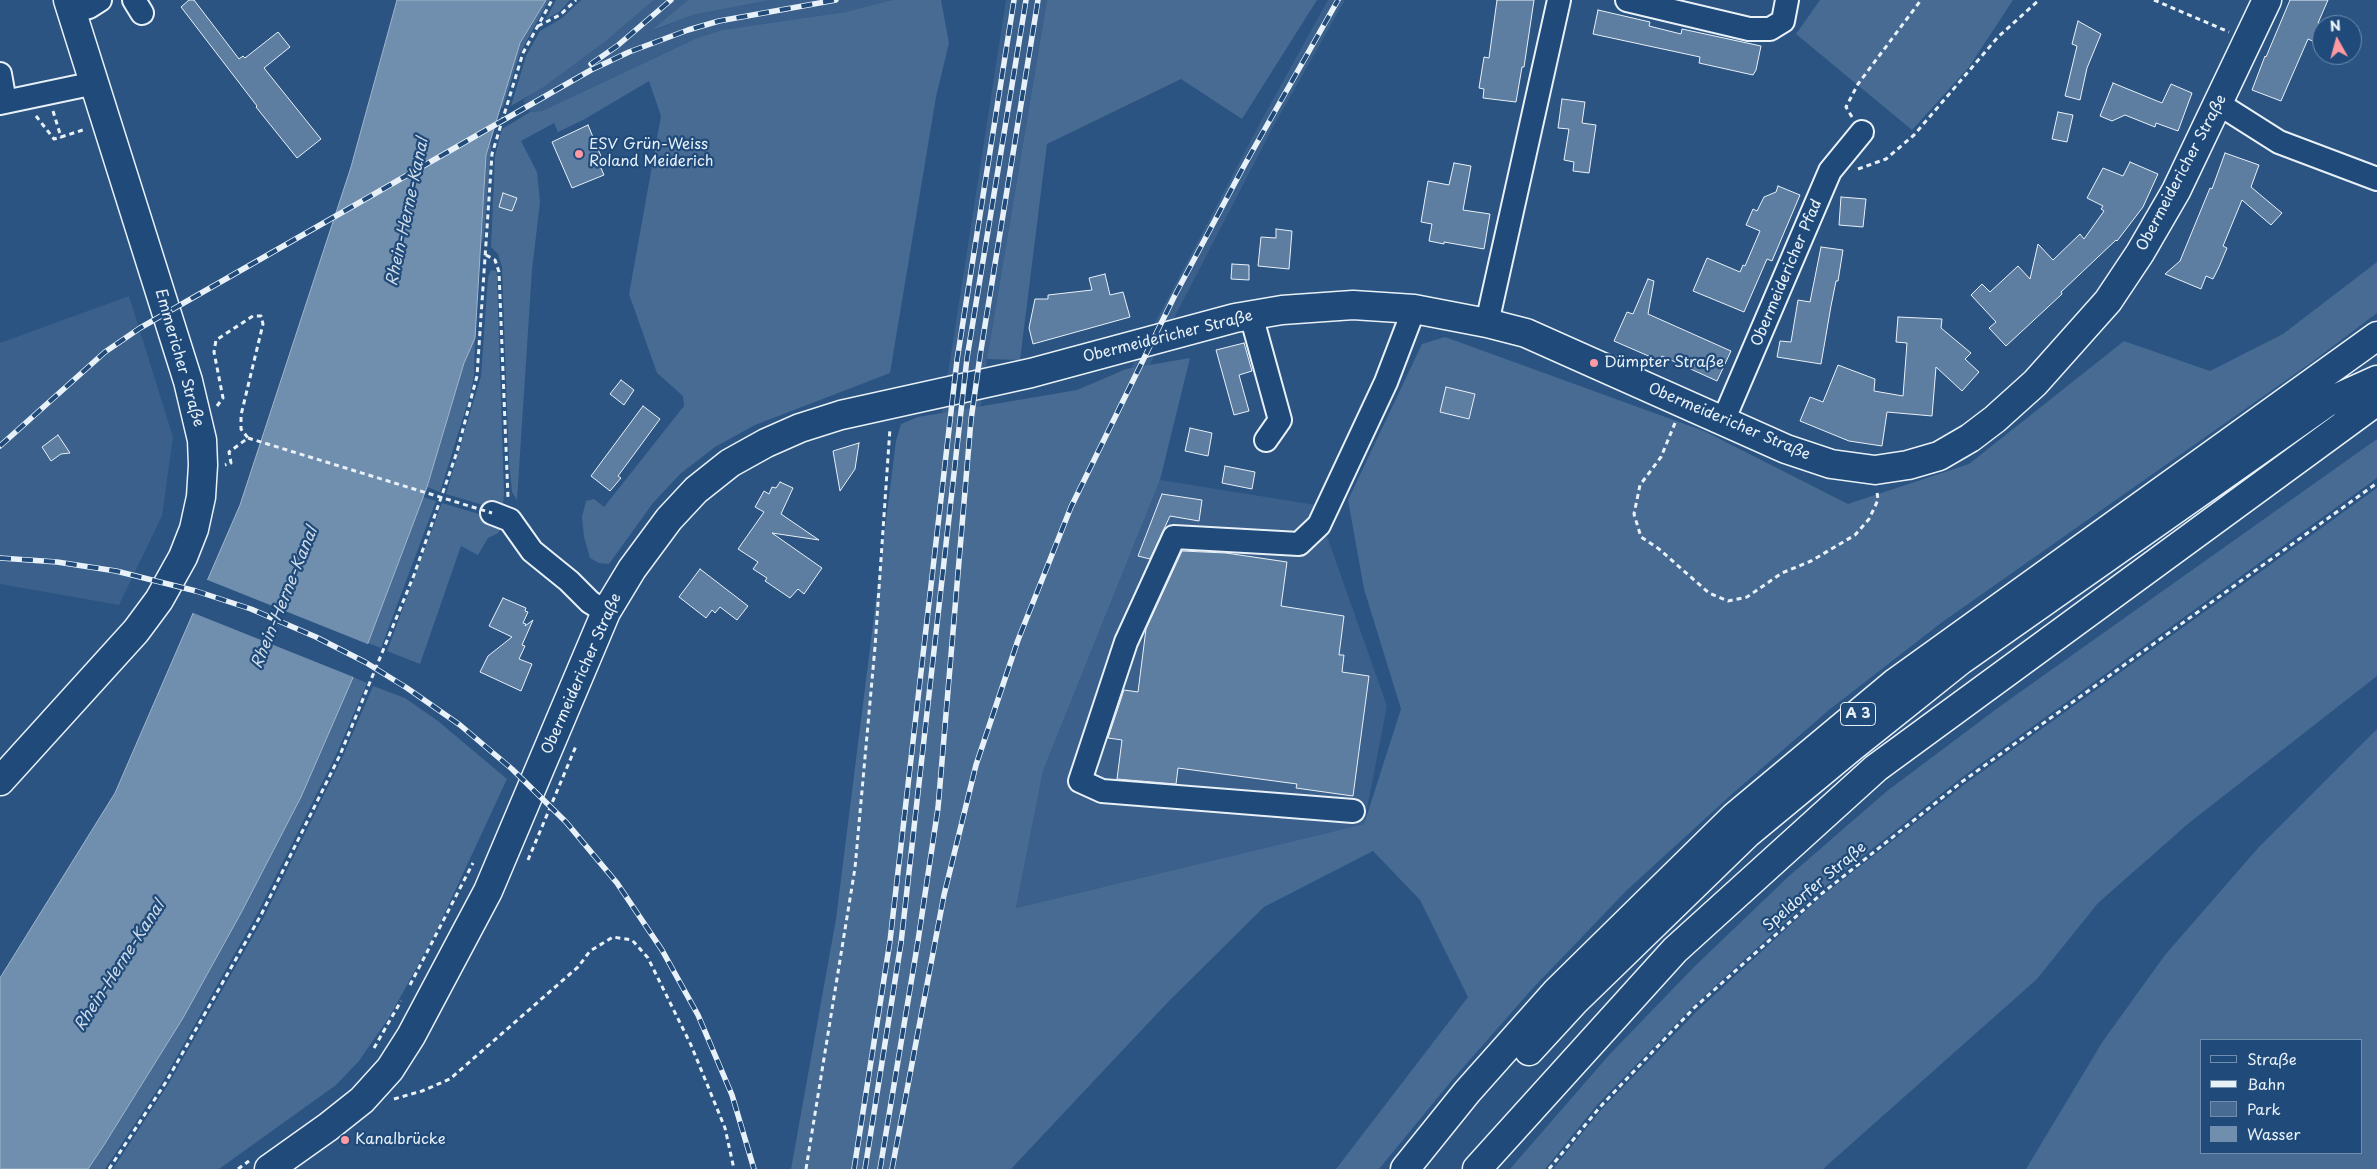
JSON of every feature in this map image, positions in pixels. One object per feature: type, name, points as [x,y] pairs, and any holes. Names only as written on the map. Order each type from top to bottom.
[{"type":"main road","name":"Obermeidericher Straße","points":[[262,1163],[328,1127],[362,1100],[390,1069],[411,1036],[488,891],[606,612],[632,569],[669,519],[696,490],[730,463],[766,443],[800,428],[892,402],[1031,373],[1186,330],[1251,315],[1282,310],[1353,305],[1414,309],[1487,323],[1526,333],[1786,449],[1831,464],[1875,470],[1908,465],[1939,456],[1970,438],[1995,420],[2035,383],[2108,301],[2140,253],[2176,191],[2219,104],[2233,34],[2267,0]]},
{"type":"main road","name":"Emmericher Straße","points":[[0,781],[136,632],[173,577],[194,529],[201,497],[204,465],[197,414],[108,122],[70,6]]},
{"type":"main road","name":"A 3","points":[[1406,1169],[1467,1092],[1556,992],[1734,817],[1896,682],[2377,336]]},
{"type":"main road","name":"A 3","points":[[1430,1169],[1480,1104],[1574,1002],[1748,833],[1969,655],[2326,403],[2377,380]]},
{"type":"main road","points":[[1477,1169],[1675,950],[1876,768],[2377,401]]},
{"type":"street","points":[[70,6],[89,7],[100,0]]},
{"type":"street","points":[[1487,323],[1559,0]]},
{"type":"street","points":[[1627,0],[1749,29],[1770,29],[1783,20],[1787,0]]},
{"type":"street","points":[[0,74],[3,102],[95,83]]},
{"type":"street","points":[[2219,104],[2279,142],[2377,179]]},
{"type":"street","name":"Obermeidericher Pfad","points":[[1724,421],[1830,171],[1862,132]]},
{"type":"street","points":[[1353,811],[1102,791],[1080,781],[1126,642],[1174,537],[1299,544],[1319,525],[1386,382],[1414,309]]},
{"type":"street","points":[[1251,315],[1280,420],[1266,440]]},
{"type":"street","points":[[501,517],[532,551],[569,581],[590,602],[606,612]]},
{"type":"path","points":[[108,1169],[166,1082],[261,915],[340,755],[386,647],[445,487],[473,396],[480,356],[492,154],[523,53],[552,0]]},
{"type":"path","points":[[538,26],[560,15],[576,0]]},
{"type":"path","points":[[1862,132],[1846,107],[1858,84],[1921,0]]},
{"type":"path","points":[[1830,171],[1864,168],[1886,159],[1914,135],[1998,37],[2039,0]]},
{"type":"path","points":[[2154,0],[2233,34]]},
{"type":"path","points":[[48,94],[61,137]]},
{"type":"path","points":[[3,102],[17,114],[36,116],[54,139],[108,122]]},
{"type":"path","points":[[197,414],[215,410],[223,398],[214,352],[216,340],[253,316],[261,316],[263,324],[240,415],[241,429],[248,438],[501,517],[506,463],[499,272],[495,260],[486,256]]},
{"type":"path","points":[[806,1169],[854,868],[875,647],[892,402]]},
{"type":"path","points":[[1671,432],[1660,457],[1640,485],[1634,514],[1641,537],[1659,549],[1709,592],[1728,602],[1747,596],[1782,573],[1811,561],[1855,535],[1869,519],[1878,500],[1875,470]]},
{"type":"path","points":[[231,463],[229,452],[248,438]]},
{"type":"path","name":"Speldorfer Straße","points":[[1549,1169],[1600,1106],[1694,1008],[1820,894],[1963,781],[2377,483]]},
{"type":"path","points":[[524,869],[544,827],[579,738]]},
{"type":"path","points":[[373,1049],[401,1002],[474,861]]},
{"type":"path","points":[[384,1102],[422,1091],[450,1079],[578,967],[590,951],[613,937],[632,940],[648,958],[691,1045],[725,1128],[734,1169]]},
{"type":"path","points":[[238,1169],[262,1163]]},
{"type":"shaded area","points":[[654,0],[688,0],[653,31],[693,15],[770,0],[892,0],[845,12],[722,30],[697,38],[542,111],[530,112],[523,100],[606,41]]},
{"type":"shaded area","points":[[1006,0],[1047,0],[987,359],[978,429],[1128,374],[1260,123],[1328,0],[1345,0],[1273,127],[1142,380],[844,1169],[940,425]]},
{"type":"shaded area","points":[[129,296],[173,437],[162,516],[119,605],[0,584],[0,343]]},
{"type":"shaded area","points":[[1160,480],[1316,505],[1387,706],[1364,824],[1016,908],[1043,771]]},
{"type":"green space","points":[[546,0],[549,0],[520,53],[503,107],[500,108],[520,43]]},
{"type":"green space","points":[[556,0],[570,0],[559,12],[546,19]]},
{"type":"green space","points":[[581,0],[654,0],[606,41],[542,88],[511,106],[526,56],[540,31],[562,18]]},
{"type":"green space","points":[[688,0],[770,0],[693,15],[651,31]]},
{"type":"green space","points":[[892,0],[941,0],[949,43],[936,97],[890,373],[755,425],[715,447],[680,474],[653,503],[609,564],[599,563],[590,558],[584,537],[582,517],[586,501],[594,499],[604,507],[684,406],[683,396],[657,373],[629,294],[661,116],[649,81],[585,119],[558,132],[554,123],[521,141],[537,172],[540,202],[532,270],[517,500],[512,492],[509,463],[502,267],[498,254],[491,247],[495,156],[502,129],[530,112],[542,111],[697,38],[722,30],[845,12]]},
{"type":"green space","points":[[1047,0],[1317,0],[1242,119],[1181,79],[1047,144],[1020,360],[987,359]]},
{"type":"green space","points":[[1820,0],[2013,0],[1969,67],[1912,130],[1796,34]]},
{"type":"green space","points":[[490,142],[484,236],[481,247],[486,155]]},
{"type":"green space","points":[[2377,262],[2377,313],[2312,362],[1941,623],[1829,710],[1732,794],[1626,891],[1533,988],[1453,1079],[1379,1169],[1336,1169],[1468,997],[1420,900],[1373,851],[1264,907],[1168,1002],[1011,1169],[791,1169],[836,919],[896,441],[901,424],[918,417],[1077,390],[1126,369],[1190,358],[1160,480],[1043,771],[1016,908],[1364,824],[1401,709],[1364,589],[1348,500],[1422,344],[1445,337],[1704,431],[1848,504],[1969,464],[2124,341],[2210,371],[2283,334]]},
{"type":"green space","points":[[491,270],[496,271],[497,275],[504,493],[503,505],[500,508],[493,508],[446,494],[481,376],[488,277]]},
{"type":"green space","points":[[475,338],[474,376],[470,395],[440,492],[427,487],[464,363]]},
{"type":"green space","points":[[2377,439],[2377,478],[1961,778],[1818,892],[1692,1007],[1597,1105],[1545,1169],[1510,1169],[1609,1055],[1694,967],[1789,876],[1887,791],[1999,707]]},
{"type":"green space","points":[[2377,488],[2377,676],[2189,823],[2098,903],[2037,979],[1823,1169],[1553,1169],[1602,1109],[1696,1012],[1821,897],[1965,784]]},
{"type":"green space","points":[[423,497],[436,501],[381,648],[368,643]]},
{"type":"green space","points":[[442,503],[489,517],[503,524],[498,533],[488,538],[478,555],[461,546],[420,664],[387,651]]},
{"type":"green space","points":[[353,677],[367,683],[336,755],[257,914],[163,1081],[105,1169],[88,1169],[183,1018],[241,913],[301,797]]},
{"type":"green space","points":[[373,686],[405,698],[438,721],[507,779],[435,934],[390,1016],[359,1061],[336,1085],[219,1169],[113,1169],[169,1083],[264,917],[343,756]]},
{"type":"green space","points":[[2377,729],[2377,1169],[2026,1169],[2103,1041],[2165,955],[2258,848]]},
{"type":"water","name":"Rhein-Herne-Kanal","points":[[397,0],[546,0],[520,43],[486,155],[475,338],[464,363],[427,487],[368,643],[301,797],[241,913],[183,1018],[104,1145],[88,1169],[0,1169],[0,978],[115,793],[240,505],[351,167]]},
{"type":"pier","points":[[205,579],[370,645],[356,678],[191,612]]},
{"type":"building","points":[[189,0],[194,0],[239,59],[243,56],[245,58],[278,32],[290,47],[264,68],[321,139],[297,158],[181,7]]},
{"type":"building","points":[[1497,0],[1534,0],[1524,67],[1522,67],[1516,102],[1483,98],[1484,89],[1479,88],[1484,57],[1489,58]]},
{"type":"building","points":[[2290,0],[2328,0],[2321,15],[2312,15],[2312,41],[2308,39],[2281,101],[2252,90]]},
{"type":"building","points":[[1598,10],[1650,22],[1649,26],[1681,34],[1682,29],[1761,46],[1756,70],[1753,75],[1699,63],[1700,57],[1593,34]]},
{"type":"building","points":[[2078,21],[2101,34],[2087,68],[2080,100],[2065,96],[2077,46],[2072,44]]},
{"type":"building","points":[[2113,83],[2162,103],[2171,84],[2192,93],[2178,131],[2156,123],[2155,127],[2125,115],[2112,121],[2100,116]]},
{"type":"building","points":[[1562,99],[1585,102],[1582,123],[1596,125],[1589,173],[1573,171],[1574,162],[1564,160],[1569,129],[1558,128]]},
{"type":"building","points":[[2058,112],[2073,115],[2067,142],[2052,139]]},
{"type":"building","name":"ESV Grün-Weiss Roland Meiderich","points":[[588,125],[605,166],[601,168],[604,175],[572,188],[552,142]]},
{"type":"building","points":[[2225,153],[2259,165],[2251,187],[2282,213],[2271,225],[2242,200],[2223,246],[2227,248],[2219,267],[2213,279],[2206,276],[2201,289],[2165,274],[2180,261],[2210,188],[2212,189]]},
{"type":"building","points":[[2130,162],[2158,174],[2143,207],[2117,241],[2006,346],[1989,328],[1996,322],[1971,295],[1982,284],[1990,292],[2018,266],[2030,279],[2038,244],[2053,260],[2080,234],[2084,239],[2104,211],[2101,209],[2103,206],[2087,198],[2103,168],[2123,176]]},
{"type":"building","points":[[1454,163],[1471,166],[1463,210],[1490,214],[1484,249],[1429,241],[1432,224],[1421,222],[1428,181],[1449,185]]},
{"type":"building","points":[[1778,186],[1800,195],[1772,261],[1767,259],[1744,312],[1693,291],[1707,258],[1740,272],[1743,265],[1745,266],[1760,231],[1746,225],[1753,209],[1757,211],[1764,197],[1776,192]]},
{"type":"building","points":[[503,193],[517,198],[512,211],[499,207]]},
{"type":"building","points":[[1841,197],[1866,199],[1863,227],[1839,225]]},
{"type":"building","points":[[1276,229],[1292,231],[1289,269],[1258,266],[1261,237],[1276,238]]},
{"type":"building","points":[[1821,247],[1843,250],[1821,364],[1777,357],[1780,341],[1791,342],[1798,300],[1810,302]]},
{"type":"building","points":[[1232,264],[1249,265],[1249,280],[1231,279]]},
{"type":"building","points":[[1105,274],[1110,295],[1123,292],[1130,317],[1033,344],[1029,328],[1035,299],[1048,299],[1048,295],[1092,290],[1089,278]]},
{"type":"building","points":[[1648,279],[1654,281],[1648,314],[1731,351],[1717,381],[1662,356],[1660,361],[1614,341],[1627,312],[1633,314]]},
{"type":"building","points":[[1898,317],[1942,319],[1941,328],[1971,353],[1965,359],[1979,372],[1962,391],[1936,367],[1932,416],[1887,412],[1882,446],[1849,441],[1800,421],[1810,397],[1823,402],[1838,365],[1875,379],[1874,391],[1903,396],[1907,343],[1896,342]]},
{"type":"building","points":[[1244,343],[1252,371],[1239,375],[1249,411],[1234,415],[1216,350]]},
{"type":"building","points":[[621,380],[634,390],[624,405],[610,394]]},
{"type":"building","points":[[1446,387],[1475,394],[1469,419],[1440,412]]},
{"type":"building","points":[[643,406],[660,419],[618,476],[621,478],[610,491],[591,476]]},
{"type":"building","points":[[1190,428],[1212,433],[1208,456],[1185,451]]},
{"type":"building","points":[[58,435],[70,453],[61,454],[51,461],[42,447]]},
{"type":"building","points":[[859,443],[855,469],[840,491],[833,451]]},
{"type":"building","points":[[1225,466],[1255,472],[1252,489],[1222,483]]},
{"type":"building","points":[[780,482],[793,488],[781,514],[819,540],[772,533],[822,568],[804,594],[798,589],[790,598],[765,581],[767,578],[753,569],[758,562],[738,549],[764,512],[755,507],[764,491],[769,494],[772,487],[776,488]]},
{"type":"building","points":[[1162,494],[1202,500],[1199,521],[1170,516],[1150,559],[1138,556]]},
{"type":"building","points":[[1182,551],[1226,553],[1287,562],[1281,606],[1344,616],[1339,655],[1344,655],[1342,672],[1369,676],[1353,796],[1296,788],[1297,784],[1178,768],[1176,784],[1117,779],[1122,740],[1108,738],[1124,690],[1138,692],[1146,629]]},
{"type":"building","points":[[700,569],[748,606],[737,620],[720,607],[715,613],[712,610],[706,618],[679,597]]},
{"type":"building","points":[[503,598],[526,608],[525,611],[528,612],[523,623],[526,624],[525,626],[533,620],[522,645],[525,646],[519,659],[532,664],[521,691],[480,672],[488,656],[512,637],[489,626]]},
{"type":"railway","points":[[591,64],[617,46],[671,0]]},
{"type":"railway","points":[[0,446],[105,352],[140,328],[591,70],[629,52],[688,30],[719,21],[836,0]]},
{"type":"railway","points":[[854,1169],[890,941],[957,360],[1014,0]]},
{"type":"railway","points":[[865,1169],[901,943],[967,358],[1026,0]]},
{"type":"railway","points":[[880,1169],[938,808],[971,420],[1038,0]]},
{"type":"railway","points":[[892,1169],[944,895],[976,765],[1018,640],[1071,507],[1175,295],[1245,164],[1338,0]]},
{"type":"railway","points":[[0,558],[57,562],[116,571],[196,591],[251,609],[316,637],[365,662],[407,688],[460,725],[512,769],[566,822],[617,883],[662,950],[698,1015],[732,1095],[754,1169]]},
{"type":"place","name":"ESV Grün-Weiss Roland Meiderich","points":[[579,154]]},
{"type":"place","name":"Dümpter Straße","points":[[1594,363]]},
{"type":"place","name":"Kanalbrücke","points":[[345,1140]]}]
